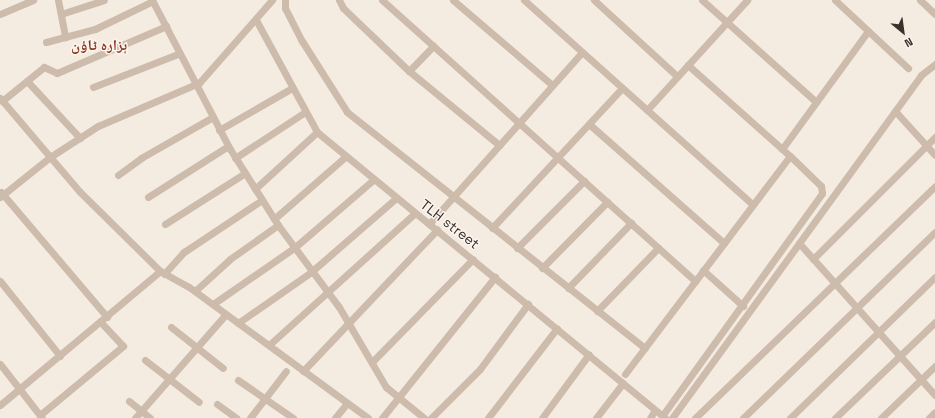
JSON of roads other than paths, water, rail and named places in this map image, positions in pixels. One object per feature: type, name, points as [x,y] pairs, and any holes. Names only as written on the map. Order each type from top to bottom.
[{"type":"street","points":[[0,14],[33,0]]},
{"type":"street","points":[[58,0],[65,37]]},
{"type":"street","points":[[61,14],[104,0]]},
{"type":"street","points":[[0,364],[41,417],[123,346],[104,319],[1,194],[50,157],[98,126],[196,84],[256,20],[272,0]]},
{"type":"street","points":[[285,0],[285,8],[302,41],[347,112],[452,197],[645,348]]},
{"type":"street","points":[[339,0],[343,8],[409,71],[499,145]]},
{"type":"street","points":[[382,0],[695,281]]},
{"type":"street","points":[[453,0],[552,85]]},
{"type":"street","points":[[524,0],[753,205]]},
{"type":"street","points":[[594,0],[677,76]]},
{"type":"street","points":[[702,0],[816,102]]},
{"type":"street","points":[[647,110],[747,0]]},
{"type":"street","points":[[835,0],[908,68]]},
{"type":"street","points":[[920,0],[935,14]]},
{"type":"street","points":[[46,42],[95,29],[153,1],[219,130],[276,222],[311,272],[351,324],[386,387],[398,400],[424,418]]},
{"type":"street","name":"TLH street","points":[[256,20],[317,132],[345,158],[473,259],[664,417]]},
{"type":"street","points":[[166,26],[58,73],[44,67],[1,99],[80,192],[162,273],[195,291],[368,418]]},
{"type":"street","points":[[782,149],[868,31]]},
{"type":"street","points":[[409,71],[433,46]]},
{"type":"street","points":[[428,224],[582,52]]},
{"type":"street","points":[[93,87],[180,53]]},
{"type":"street","points":[[672,418],[921,75],[935,64]]},
{"type":"street","points":[[664,417],[822,193],[821,186],[790,156],[688,65]]},
{"type":"street","points":[[27,81],[80,138]]},
{"type":"street","points":[[219,130],[292,88]]},
{"type":"street","points":[[492,228],[622,88]]},
{"type":"street","points":[[895,111],[935,155]]},
{"type":"street","points":[[235,158],[305,112]]},
{"type":"street","points":[[118,175],[141,158],[213,117]]},
{"type":"street","points":[[589,124],[724,243]]},
{"type":"street","points":[[255,189],[317,132]]},
{"type":"street","points":[[813,259],[935,137]]},
{"type":"street","points":[[148,197],[228,146]]},
{"type":"street","points":[[625,374],[790,156]]},
{"type":"street","points":[[195,291],[230,259],[276,222],[345,158]]},
{"type":"street","points":[[165,224],[245,173]]},
{"type":"street","points":[[213,304],[294,248],[373,180]]},
{"type":"street","points":[[517,248],[584,181]]},
{"type":"street","points":[[695,418],[935,186]]},
{"type":"street","points":[[238,323],[311,272],[396,198]]},
{"type":"street","points":[[0,406],[104,319],[162,273],[184,252],[262,200]]},
{"type":"street","points":[[542,268],[607,202]]},
{"type":"street","points":[[269,345],[329,294],[415,213]]},
{"type":"street","points":[[568,288],[631,223]]},
{"type":"street","points":[[303,371],[351,324],[437,230]]},
{"type":"street","points":[[743,418],[935,232]]},
{"type":"street","points":[[799,243],[935,395]]},
{"type":"street","points":[[597,311],[658,248]]},
{"type":"street","points":[[372,362],[473,259]]},
{"type":"street","points":[[703,270],[743,306]]},
{"type":"street","points":[[382,418],[398,400],[495,277]]},
{"type":"street","points":[[790,418],[935,277]]},
{"type":"street","points":[[0,281],[60,356]]},
{"type":"street","points":[[431,418],[480,369],[528,304]]},
{"type":"street","points":[[135,418],[226,314]]},
{"type":"street","points":[[835,418],[935,322]]},
{"type":"street","points":[[171,327],[223,368]]},
{"type":"street","points":[[488,418],[557,328]]},
{"type":"street","points":[[542,418],[589,354]]},
{"type":"street","points":[[145,360],[199,402]]},
{"type":"street","points":[[881,418],[935,366]]},
{"type":"street","points":[[250,418],[286,371]]},
{"type":"street","points":[[238,380],[293,418]]},
{"type":"street","points":[[596,418],[623,383]]},
{"type":"street","points":[[129,401],[150,418]]},
{"type":"street","points":[[335,418],[347,403]]},
{"type":"street","points":[[217,404],[236,418]]},
{"type":"street","points":[[650,418],[656,410]]},
{"type":"street","points":[[929,418],[935,412]]},
{"type":"district","name":"ہزارہ ٹاؤن","points":[[99,45]]}]
